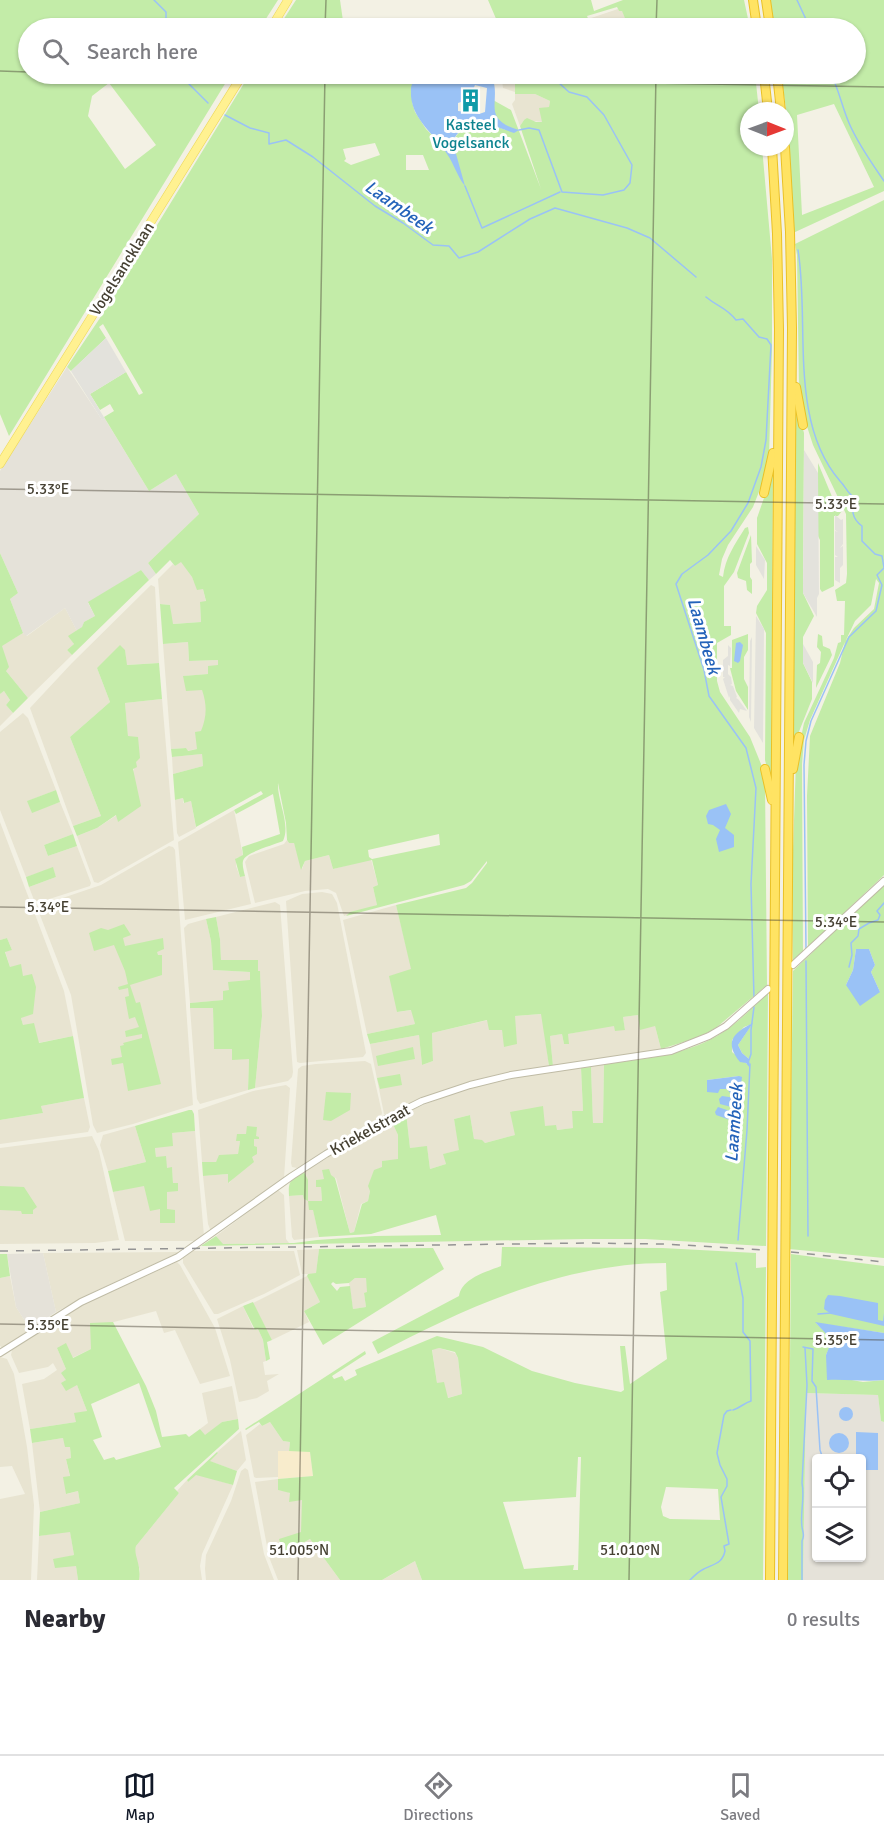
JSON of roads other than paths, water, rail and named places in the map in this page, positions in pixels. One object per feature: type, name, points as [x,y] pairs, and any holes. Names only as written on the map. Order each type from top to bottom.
[{"type":"highway","points":[[753,0],[756,18]]},
{"type":"highway","points":[[766,0],[769,18]]},
{"type":"highway","points":[[765,84],[767,102]]},
{"type":"highway","points":[[778,84],[780,102]]},
{"type":"highway","points":[[770,1580],[778,426],[778,255],[772,156]]},
{"type":"highway","points":[[783,1580],[792,368],[790,232],[785,156]]},
{"type":"highway","points":[[792,368],[803,424]]},
{"type":"highway","points":[[764,493],[778,426]]},
{"type":"highway","points":[[788,801],[792,795],[799,737]]},
{"type":"highway","points":[[765,769],[772,802],[776,808]]},
{"type":"main road","points":[[277,18],[288,0]]},
{"type":"main road","name":"Vogelsancklaan","points":[[0,464],[237,84]]},
{"type":"street","points":[[793,965],[884,881]]},
{"type":"street","name":"Kriekelstraat","points":[[1,1352],[81,1302],[178,1257],[326,1154],[422,1101],[470,1084],[511,1075],[671,1051],[709,1036],[726,1026],[768,989]]},
{"type":"water","points":[[494,84],[496,115],[507,126],[519,130],[514,133],[482,123],[471,125],[457,134],[453,143],[465,186],[447,154],[416,113],[411,96],[412,85]],"holes":[[[475,85],[487,88],[485,112],[479,114],[458,111],[458,103],[464,101]]]},
{"type":"water","points":[[740,642],[743,645],[738,663],[734,661],[736,643]]},
{"type":"water","points":[[726,804],[731,814],[725,828],[734,835],[734,847],[719,852],[716,839],[720,830],[708,824],[706,816],[709,810]]},
{"type":"water","points":[[856,949],[869,949],[875,965],[871,972],[880,992],[860,1006],[846,985],[853,970]]},
{"type":"water","points":[[753,1023],[738,1045],[749,1059],[750,1068],[746,1063],[740,1062],[732,1049],[732,1044],[740,1030]]},
{"type":"water","points":[[742,1077],[740,1094],[731,1094],[727,1089],[720,1089],[718,1093],[707,1092],[707,1080]]},
{"type":"water","points":[[722,1096],[736,1098],[735,1108],[720,1104],[719,1099]]},
{"type":"water","points":[[718,1107],[733,1112],[734,1118],[730,1120],[716,1115]]},
{"type":"water","points":[[828,1295],[878,1303],[878,1320],[883,1321],[884,1313],[884,1326],[831,1314],[824,1309]]},
{"type":"water","points":[[815,1322],[884,1333],[884,1380],[827,1380],[826,1355],[832,1340]]},
{"type":"water","points":[[843,1407],[849,1407],[853,1414],[849,1421],[843,1421],[839,1417],[839,1411]]},
{"type":"water","points":[[856,1432],[878,1433],[878,1470],[866,1470],[866,1454],[856,1454]]},
{"type":"water","points":[[839,1433],[846,1436],[849,1443],[846,1450],[839,1453],[832,1450],[829,1443],[832,1436]]},
{"type":"waterway","name":"Laambeek","points":[[154,0],[166,12],[166,18]]},
{"type":"waterway","points":[[797,0],[805,18]]},
{"type":"waterway","name":"Laambeek","points":[[189,84],[208,103]]},
{"type":"waterway","points":[[519,130],[529,128],[539,130],[562,192],[603,195],[624,190],[630,183],[632,165],[604,115],[587,97],[569,92],[560,84]]},
{"type":"waterway","points":[[835,84],[853,131],[884,181]]},
{"type":"waterway","name":"Laambeek","points":[[225,115],[250,128],[269,133],[269,144],[286,140],[313,157],[375,206],[433,245],[449,246],[459,258],[478,252],[530,219],[555,208],[627,228],[650,238],[696,277]]},
{"type":"waterway","points":[[465,186],[482,228],[560,192]]},
{"type":"waterway","points":[[798,250],[804,370],[813,430],[824,457],[854,497],[853,513],[862,526],[862,541],[875,554],[882,556],[884,568],[877,575],[882,585],[876,611],[849,637],[811,721],[806,741],[804,765],[806,949]]},
{"type":"waterway","name":"Laambeek","points":[[706,297],[729,312],[736,320],[743,319],[759,337],[767,339],[771,345],[766,440],[761,467],[748,503],[731,531],[708,555],[682,574],[676,584],[704,670],[709,696],[746,748],[756,788],[751,884],[754,998]]},
{"type":"waterway","points":[[849,967],[852,955],[851,943],[858,936],[859,929],[878,920],[880,915],[877,911],[884,903]]},
{"type":"waterway","points":[[806,961],[808,1236]]},
{"type":"waterway","name":"Laambeek","points":[[749,1060],[754,1007]]},
{"type":"waterway","name":"Laambeek","points":[[738,1240],[750,1064]]},
{"type":"waterway","name":"Laambeek","points":[[733,1410],[751,1401],[750,1341],[743,1332],[743,1298],[736,1263]]},
{"type":"waterway","points":[[818,1314],[831,1313]]},
{"type":"waterway","points":[[803,1347],[813,1349],[812,1381],[816,1387],[821,1454]]},
{"type":"waterway","points":[[802,1580],[804,1536],[802,1483],[807,1385],[805,1348]]},
{"type":"waterway","name":"Laambeek","points":[[690,1580],[700,1571],[719,1562],[724,1556],[724,1546],[729,1544],[721,1497],[727,1486],[727,1479],[717,1453],[724,1415],[731,1410]]},
{"type":"railway","points":[[0,1251],[586,1243],[665,1244],[766,1250]]},
{"type":"railway","points":[[791,1252],[884,1262]]},
{"type":"place","name":"Kasteel Vogelsanck","points":[[471,100]]}]
